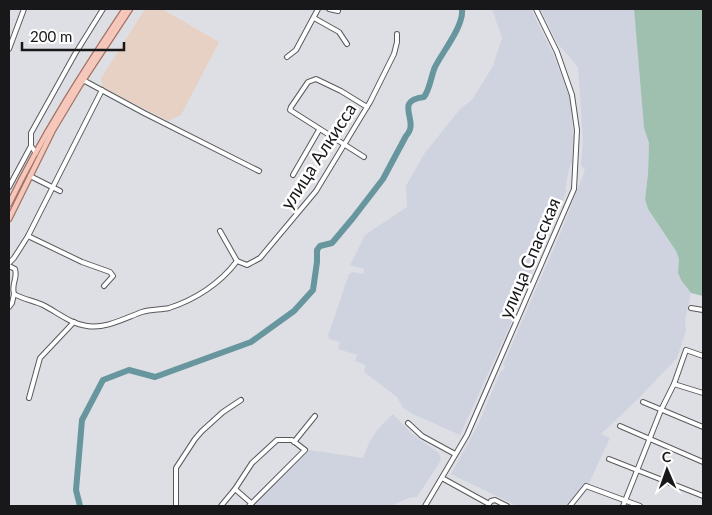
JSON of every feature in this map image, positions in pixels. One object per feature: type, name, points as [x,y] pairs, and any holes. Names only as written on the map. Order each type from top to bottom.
[{"type":"main road","points":[[9,219],[48,136],[79,78],[125,9]]},
{"type":"main road","points":[[9,204],[10,197],[36,152],[130,9]]},
{"type":"street","points":[[9,49],[24,9]]},
{"type":"street","points":[[9,187],[31,146],[31,133],[39,117],[102,9]]},
{"type":"street","points":[[287,56],[296,50],[318,9]]},
{"type":"street","points":[[329,9],[338,12]]},
{"type":"street","name":"улица Спасская","points":[[425,506],[467,435],[574,189],[578,130],[572,95],[557,52],[536,9]]},
{"type":"street","points":[[314,18],[339,32],[348,44]]},
{"type":"street","name":"улица Алкисса","points":[[237,261],[247,265],[260,258],[316,191],[367,107],[394,54],[397,34]]},
{"type":"street","points":[[364,158],[290,110],[308,82],[316,78],[367,107]]},
{"type":"street","points":[[83,80],[259,171]]},
{"type":"street","points":[[9,307],[12,304],[14,294],[12,285],[16,272],[9,264],[28,236],[102,90]]},
{"type":"street","points":[[293,175],[319,130]]},
{"type":"street","points":[[31,146],[36,152]]},
{"type":"street","points":[[30,176],[60,191]]},
{"type":"street","points":[[14,294],[43,305],[74,322],[88,327],[121,321],[144,312],[188,302],[207,290],[237,261],[220,231]]},
{"type":"street","points":[[28,236],[82,262],[110,272],[113,276],[104,286]]},
{"type":"street","points":[[691,308],[703,310]]},
{"type":"street","points":[[29,398],[40,358],[74,322]]},
{"type":"street","points":[[623,506],[661,410],[674,384],[686,350],[703,356]]},
{"type":"street","points":[[674,384],[703,393]]},
{"type":"street","points":[[176,506],[176,468],[202,431],[223,412],[241,400]]},
{"type":"street","points":[[643,402],[703,427]]},
{"type":"street","points":[[294,442],[315,416]]},
{"type":"street","points":[[408,423],[422,436],[455,454]]},
{"type":"street","points":[[620,426],[703,462]]},
{"type":"street","points":[[221,506],[252,463],[277,440],[292,440],[304,450],[250,505],[235,489]]},
{"type":"street","points":[[609,459],[703,496]]},
{"type":"street","points":[[442,478],[489,504],[494,500],[507,506]]},
{"type":"street","points":[[570,506],[587,486],[640,506]]},
{"type":"shaded area","points":[[145,9],[162,9],[219,42],[181,115],[168,121],[102,87],[101,78]]},
{"type":"shaded area","points":[[492,9],[531,9],[555,58],[569,96],[574,139],[572,164],[570,165],[565,190],[567,190],[544,244],[541,244],[513,319],[460,435],[403,408],[397,397],[364,372],[366,365],[355,361],[357,355],[338,349],[340,342],[329,339],[328,336],[349,274],[353,272],[363,274],[364,269],[350,265],[365,235],[407,207],[406,186],[424,154],[461,108],[472,100],[493,66],[502,38]]},
{"type":"shaded area","points":[[540,9],[634,9],[644,128],[649,143],[645,199],[648,209],[676,251],[679,259],[678,273],[691,293],[685,320],[686,331],[677,358],[601,434],[610,438],[588,485],[572,506],[517,506],[451,474],[477,427],[501,371],[503,371],[505,366],[503,365],[561,232],[585,170],[581,165],[583,140],[578,67],[558,44]]},
{"type":"shaded area","points":[[393,414],[412,434],[439,453],[441,460],[417,497],[408,498],[391,506],[253,506],[309,450],[363,458],[377,430]]},
{"type":"green space","points":[[634,9],[703,9],[703,296],[691,293],[681,280],[678,273],[679,259],[676,251],[648,209],[645,199],[649,143],[644,128]]},
{"type":"waterway","points":[[80,506],[76,490],[82,420],[103,380],[129,370],[155,377],[251,342],[294,311],[313,290],[317,250],[320,246],[332,243],[383,179],[410,130],[411,124],[408,107],[415,99],[424,97],[426,94],[435,67],[460,23],[462,9]]}]
